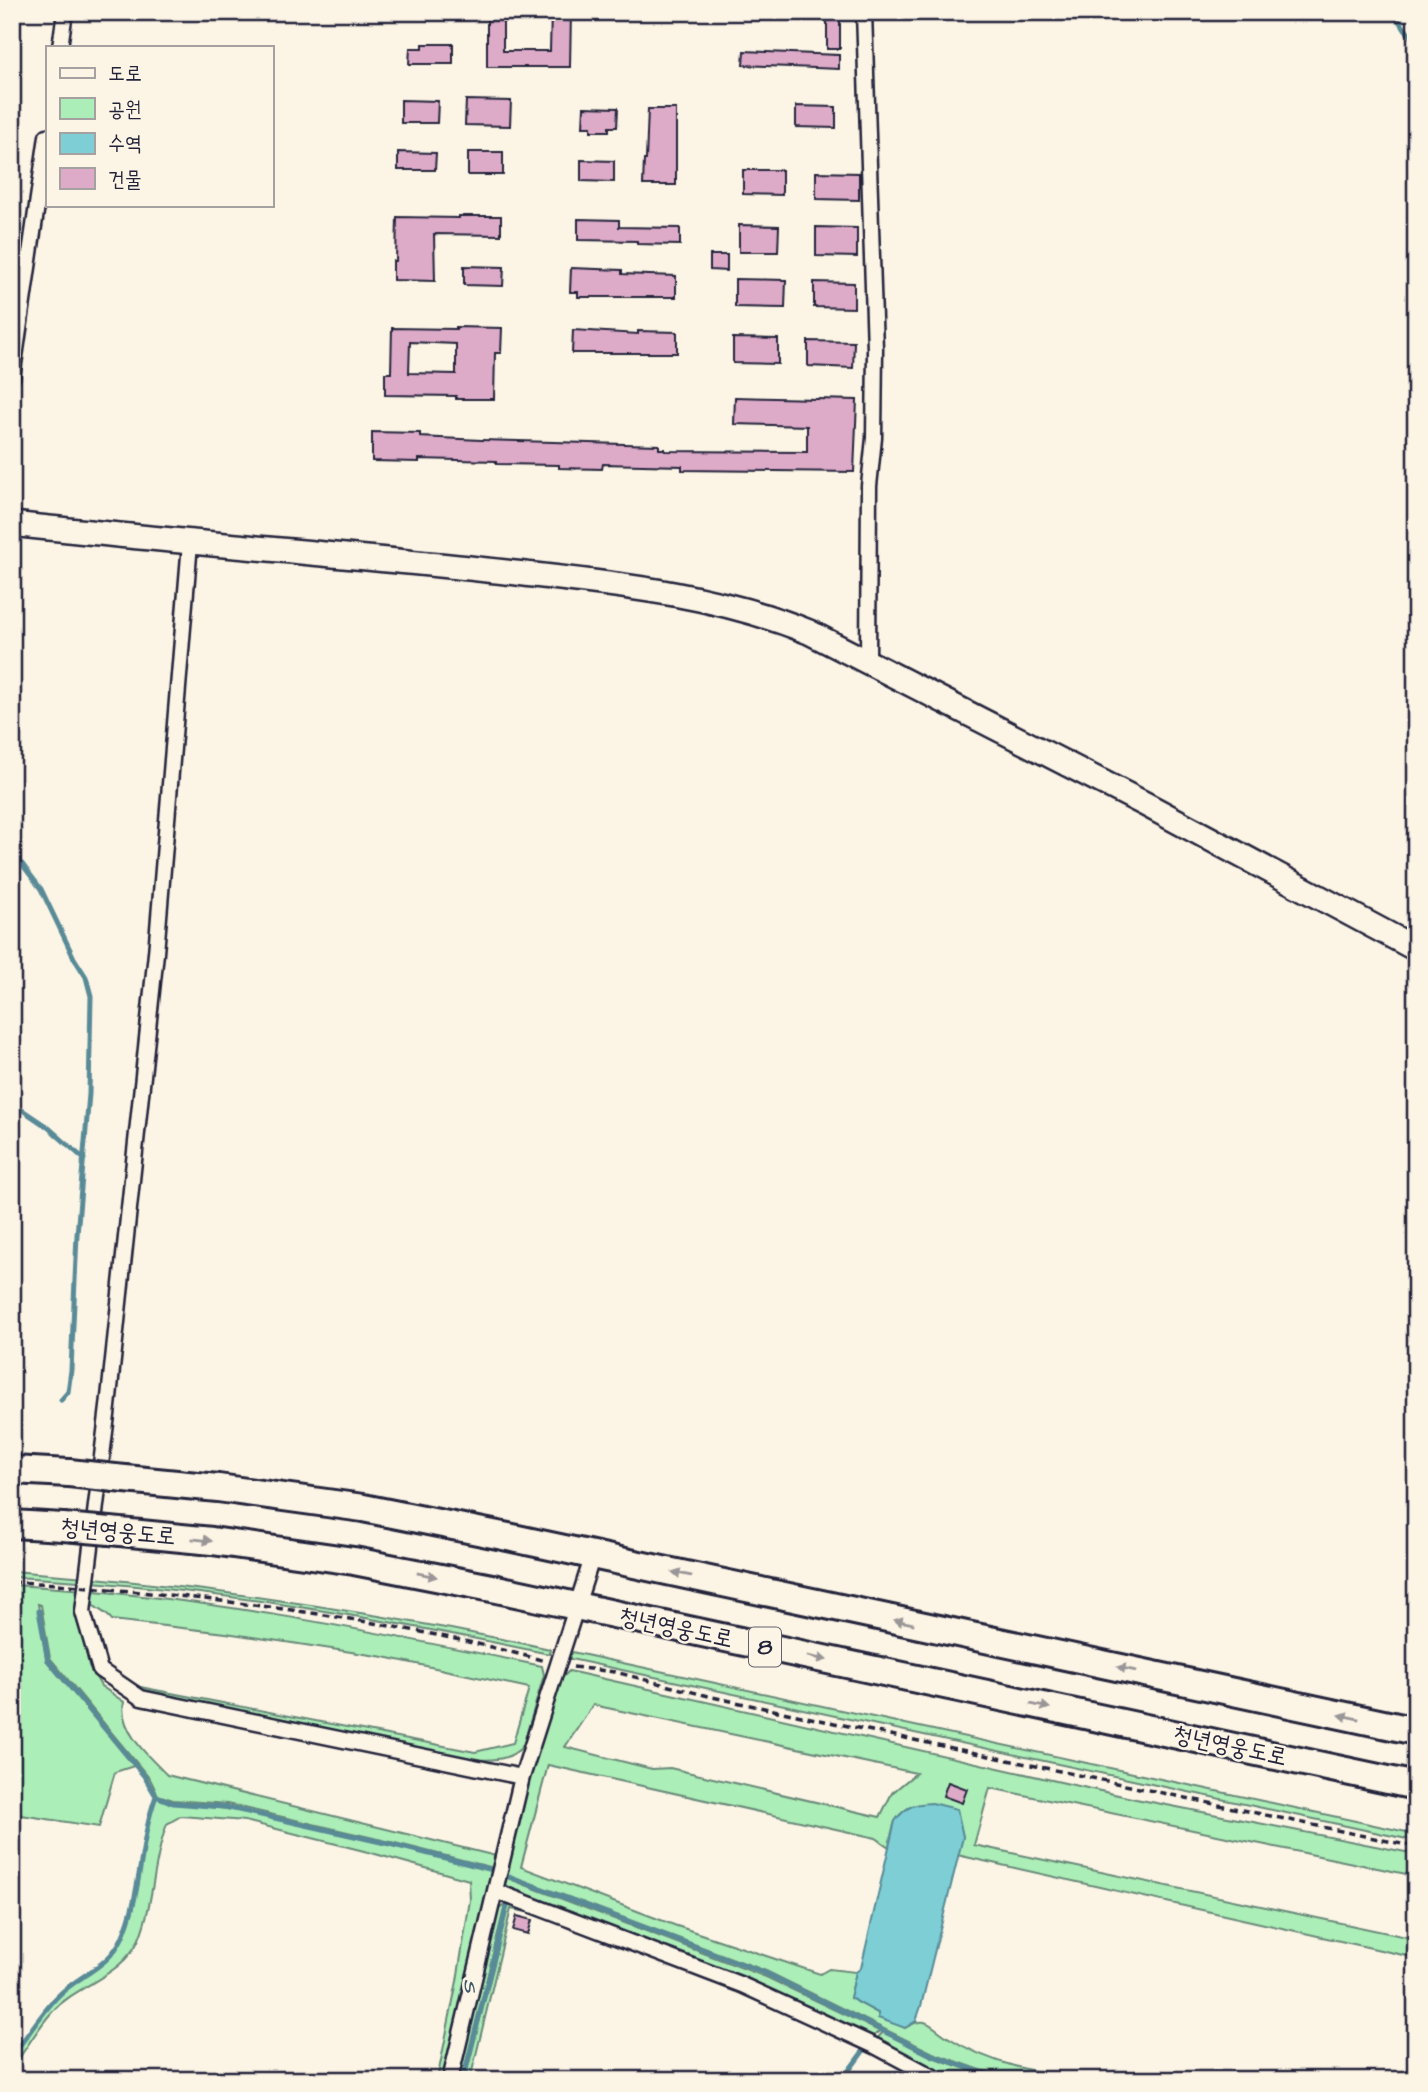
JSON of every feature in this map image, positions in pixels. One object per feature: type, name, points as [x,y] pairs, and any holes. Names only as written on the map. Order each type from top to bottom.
[{"type":"highway","name":"8","points":[[12,1470],[218,1488],[363,1508],[1416,1731]]},
{"type":"highway","name":"청년영웅도로","points":[[12,1524],[212,1541],[354,1561],[1416,1786]]},
{"type":"main road","points":[[12,524],[584,580],[694,597],[769,616],[809,632],[1144,804],[1416,949]]},
{"type":"street","points":[[60,46],[65,12]]},
{"type":"street","points":[[864,12],[875,360],[874,427],[869,486],[868,662]]},
{"type":"street","points":[[12,378],[46,143]]},
{"type":"street","points":[[190,543],[156,953],[108,1406],[83,1612],[100,1670],[141,1698],[522,1777]]},
{"type":"street","points":[[450,2080],[522,1777],[593,1555]]},
{"type":"street","points":[[495,1888],[742,1985],[875,2046],[939,2080]]},
{"type":"path","points":[[12,1582],[58,1584],[246,1604],[404,1629],[492,1647],[556,1665],[615,1672],[712,1697],[1416,1847]]},
{"type":"green space","points":[[12,1571],[215,1591],[349,1611],[550,1649],[549,1654],[282,1604],[147,1587],[12,1577]]},
{"type":"green space","points":[[12,1585],[146,1596],[278,1615],[542,1666],[544,1675],[523,1746],[508,1757],[477,1760],[149,1696],[135,1686],[475,1752],[513,1743],[529,1688],[384,1657],[226,1633],[112,1620],[89,1602],[79,1620],[89,1666],[101,1686],[124,1702],[123,1712],[130,1733],[167,1775],[496,1856],[494,1868],[227,1804],[173,1800],[158,1795],[150,1779],[50,1658],[41,1605],[38,1604],[46,1660],[134,1766],[115,1772],[99,1827],[21,1815],[12,1811]]},
{"type":"green space","points":[[567,1651],[1416,1834],[1416,1841],[566,1658]]},
{"type":"green space","points":[[569,1671],[1136,1799],[1416,1854],[1416,1876],[990,1788],[974,1845],[1416,1939],[1416,1958],[957,1855],[963,1837],[957,1810],[940,1806],[916,1805],[902,1813],[895,1823],[889,1847],[876,1838],[548,1765],[521,1867],[674,1925],[820,1974],[829,1969],[856,1972],[850,1998],[905,2028],[918,2022],[927,2023],[963,2046],[999,2061],[1037,2072],[1095,2080],[1009,2080],[933,2053],[766,1971],[504,1873],[527,1783],[561,1679]],"holes":[[[593,1705],[916,1773],[892,1793],[880,1817],[670,1768],[652,1769],[565,1747]]]},
{"type":"green space","points":[[156,1797],[178,1803],[246,1812],[493,1871],[444,2080],[437,2080],[470,1900],[469,1880],[245,1821],[181,1816],[167,1824],[144,1925],[132,1952],[111,1971],[53,2011],[12,2068],[12,2056],[52,2003],[66,1989],[109,1958],[122,1939],[134,1905]]},
{"type":"green space","points":[[502,1876],[766,1977],[879,2031],[871,2039],[677,1952],[508,1888],[502,1885]]},
{"type":"green space","points":[[509,1904],[528,1909],[526,1912],[511,1909],[470,2080],[465,2080]]},
{"type":"green space","points":[[505,1905],[462,2080],[454,2080],[494,1912]]},
{"type":"green space","points":[[883,2032],[932,2057],[997,2080],[954,2080],[875,2041]]},
{"type":"water","points":[[932,1803],[957,1809],[963,1837],[921,2006],[916,2021],[905,2028],[878,2018],[878,2013],[850,1998],[856,1972],[861,1968],[895,1821],[911,1807]]},
{"type":"building","points":[[487,12],[503,12],[503,51],[550,51],[551,12],[571,12],[570,67],[487,67]]},
{"type":"building","points":[[827,12],[840,12],[840,49],[827,49]]},
{"type":"building","points":[[423,44],[453,44],[453,64],[409,64],[410,48],[423,48]]},
{"type":"building","points":[[744,51],[839,55],[839,69],[743,65]]},
{"type":"building","points":[[401,100],[438,101],[437,123],[401,123]]},
{"type":"building","points":[[466,100],[511,101],[510,126],[465,125]]},
{"type":"building","points":[[796,106],[836,107],[836,128],[796,127]]},
{"type":"building","points":[[584,107],[618,108],[617,127],[609,127],[609,131],[591,131],[591,127],[583,127]]},
{"type":"building","points":[[648,109],[676,109],[676,185],[643,185]]},
{"type":"building","points":[[398,152],[436,153],[435,170],[398,170]]},
{"type":"building","points":[[468,152],[503,152],[503,175],[468,175]]},
{"type":"building","points":[[581,160],[614,161],[614,182],[581,181]]},
{"type":"building","points":[[743,170],[782,170],[782,195],[743,194]]},
{"type":"building","points":[[816,172],[859,173],[859,200],[816,199]]},
{"type":"building","points":[[501,216],[501,235],[434,234],[435,281],[393,280],[397,217]]},
{"type":"building","points":[[578,219],[619,220],[619,227],[680,228],[680,245],[578,240]]},
{"type":"building","points":[[739,225],[779,226],[778,252],[739,252]]},
{"type":"building","points":[[816,227],[857,228],[857,257],[816,256]]},
{"type":"building","points":[[710,255],[727,255],[727,271],[710,270]]},
{"type":"building","points":[[464,266],[504,267],[503,286],[464,285]]},
{"type":"building","points":[[571,268],[622,270],[622,274],[676,276],[676,297],[578,297],[578,292],[570,292]]},
{"type":"building","points":[[735,279],[786,280],[785,308],[735,307]]},
{"type":"building","points":[[814,282],[854,283],[854,308],[814,307]]},
{"type":"building","points":[[392,328],[502,328],[501,353],[495,353],[494,399],[385,395],[385,373],[391,373]],"holes":[[[410,342],[456,344],[456,374],[409,373]]]},
{"type":"building","points":[[573,330],[638,334],[638,331],[677,332],[677,353],[572,353]]},
{"type":"building","points":[[733,338],[778,339],[778,364],[733,363]]},
{"type":"building","points":[[808,341],[854,342],[853,368],[808,366]]},
{"type":"building","points":[[735,397],[857,400],[854,472],[682,470],[682,466],[603,464],[602,469],[559,468],[559,465],[419,459],[419,462],[372,461],[372,432],[420,433],[420,437],[481,440],[659,445],[659,449],[665,451],[807,452],[807,426],[734,424]]},
{"type":"building","points":[[948,1782],[967,1789],[962,1803],[943,1796]]},
{"type":"building","points":[[517,1916],[532,1920],[528,1934],[513,1930]]},
{"type":"waterway","points":[[1395,12],[1416,43]]},
{"type":"waterway","points":[[12,561],[17,553]]},
{"type":"waterway","points":[[12,862],[22,864],[41,889],[86,977],[91,996],[89,1094],[77,1235],[71,1370],[68,1392],[61,1400]]},
{"type":"waterway","points":[[12,1103],[49,1128],[84,1159]]},
{"type":"waterway","points":[[39,1611],[48,1660],[144,1776],[156,1796]]},
{"type":"waterway","points":[[12,2055],[59,1995],[109,1957],[122,1938],[129,1921],[146,1831],[156,1796],[173,1803],[225,1807],[489,1869],[765,1973],[932,2055],[1002,2080]]},
{"type":"waterway","name":"s","points":[[463,2080],[507,1905]]},
{"type":"waterway","points":[[842,2080],[864,2050]]}]
